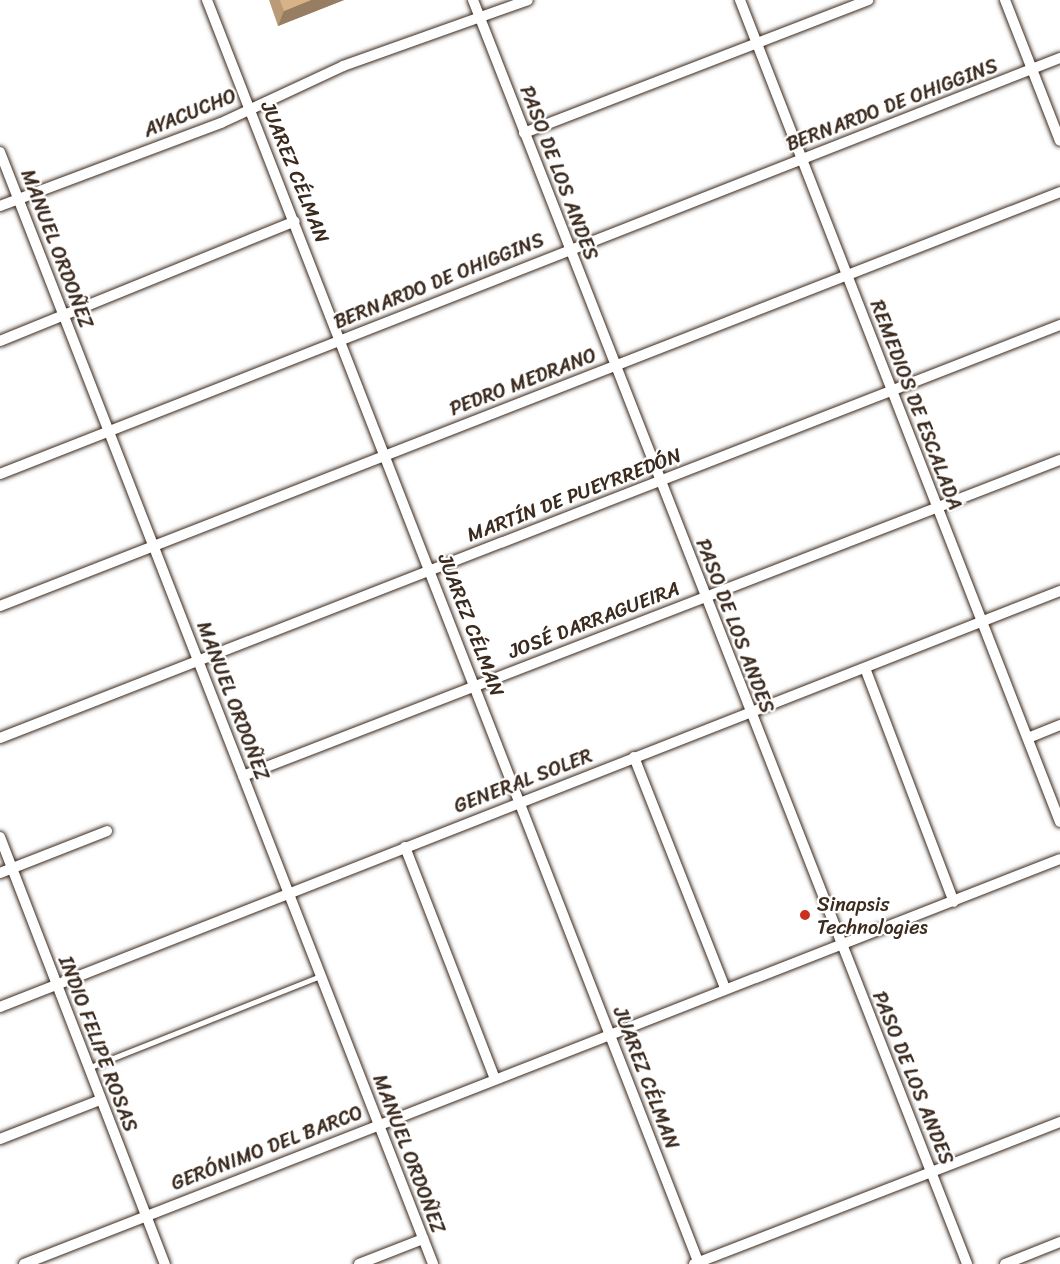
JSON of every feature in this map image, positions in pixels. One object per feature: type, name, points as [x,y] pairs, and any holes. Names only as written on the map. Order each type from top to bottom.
[{"type":"street","name":"JUAREZ CÉLMAN","points":[[207,0],[342,339],[697,1263]]},
{"type":"street","name":"PASO DE LOS ANDES","points":[[472,0],[616,365],[839,945],[967,1264]]},
{"type":"street","name":"AYACUCHO","points":[[0,206],[250,108],[343,66],[528,0]]},
{"type":"street","name":"REMEDIOS DE ESCALADA","points":[[740,0],[1060,822]]},
{"type":"street","points":[[524,133],[868,0]]},
{"type":"street","points":[[1005,0],[1060,141]]},
{"type":"street","name":"BERNARDO DE OHIGGINS","points":[[0,474],[1060,58]]},
{"type":"street","name":"MANUEL ORDOÑEZ","points":[[0,152],[433,1264]]},
{"type":"street","name":"PEDRO MEDRANO","points":[[0,606],[1060,192]]},
{"type":"street","points":[[0,341],[295,221]]},
{"type":"street","name":"MARTÍN DE PUEYRREDÓN","points":[[0,738],[1060,325]]},
{"type":"street","name":"JOSÉ DARRAGUEIRA","points":[[243,776],[1060,460]]},
{"type":"street","name":"GENERAL SOLER","points":[[0,1007],[1060,591]]},
{"type":"street","points":[[865,668],[954,902]]},
{"type":"street","points":[[1028,738],[1060,726]]},
{"type":"street","points":[[634,757],[725,988]]},
{"type":"street","points":[[0,873],[107,831]]},
{"type":"street","name":"INDIO FELIPE ROSAS","points":[[0,837],[55,985],[165,1264]]},
{"type":"street","points":[[405,847],[495,1079]]},
{"type":"street","name":"GERÓNIMO DEL BARCO","points":[[24,1264],[725,988],[954,902],[1060,859]]},
{"type":"street","points":[[0,1139],[100,1100]]},
{"type":"street","points":[[697,1263],[1060,1122]]},
{"type":"street","points":[[359,1264],[423,1239]]},
{"type":"street","points":[[1005,1264],[1060,1242]]},
{"type":"lane","points":[[88,1068],[321,976]]},
{"type":"building","points":[[280,0],[311,0],[284,11]]},
{"type":"place","name":"Sinapsis Technologies","points":[[805,915]]}]
